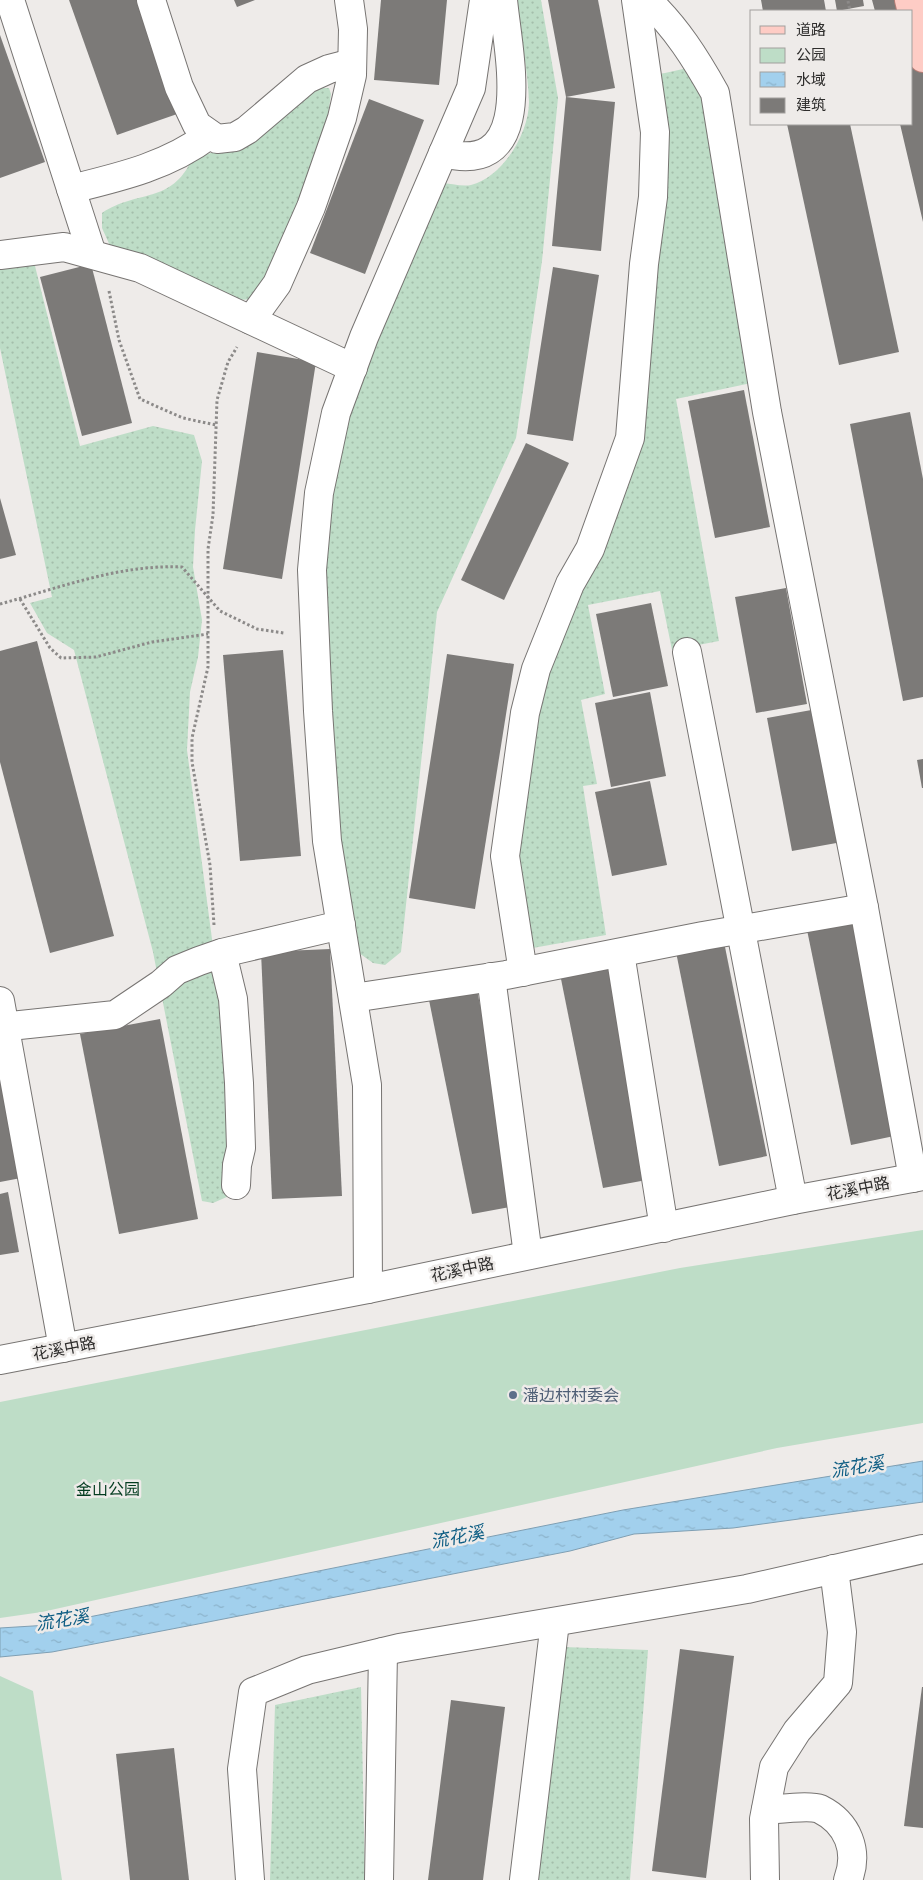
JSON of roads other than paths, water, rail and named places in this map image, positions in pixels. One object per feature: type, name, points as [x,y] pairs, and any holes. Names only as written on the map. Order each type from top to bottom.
[{"type":"main road","points":[[913,17],[923,58]]},
{"type":"street","points":[[152,0],[179,87],[197,126],[217,139],[234,137],[307,79],[329,69],[352,63]]},
{"type":"street","points":[[251,320],[277,284],[310,206],[342,118],[352,75],[353,29],[349,0]]},
{"type":"street","points":[[368,1289],[367,1085],[327,841],[312,570],[319,493],[336,413],[353,368],[471,88],[484,0]]},
{"type":"street","points":[[443,153],[459,157],[478,155],[495,147],[506,131],[511,113],[512,94],[503,0]]},
{"type":"street","points":[[523,972],[505,856],[524,713],[536,669],[570,584],[590,549],[630,438],[644,264],[653,197],[655,132],[636,0]]},
{"type":"street","points":[[647,0],[660,12],[695,57],[716,93],[767,412],[918,1177]]},
{"type":"street","points":[[11,3],[71,189],[98,256]]},
{"type":"street","points":[[71,189],[152,168],[190,150],[209,135]]},
{"type":"street","points":[[0,255],[64,247],[140,268],[353,368]]},
{"type":"street","points":[[686,652],[793,1200]]},
{"type":"street","points":[[353,998],[523,972],[620,952],[864,908]]},
{"type":"street","points":[[64,1348],[1,1018],[115,1015],[161,984],[177,970],[222,953],[341,925]]},
{"type":"street","points":[[620,952],[664,1228]]},
{"type":"street","points":[[222,953],[233,1000],[239,1083],[241,1148],[237,1165],[236,1185]]},
{"type":"street","points":[[491,977],[528,1254]]},
{"type":"street","name":"花溪中路","points":[[0,1360],[368,1289],[793,1200],[918,1177]]},
{"type":"street","points":[[250,1880],[242,1769],[253,1692],[307,1670],[383,1652],[747,1589],[923,1549]]},
{"type":"street","points":[[765,1880],[766,1810],[774,1767],[797,1731],[838,1683],[842,1632],[834,1569]]},
{"type":"street","points":[[524,1880],[555,1622]]},
{"type":"street","points":[[379,1880],[383,1652]]},
{"type":"street","points":[[766,1810],[819,1809],[847,1831],[853,1852],[848,1880]]},
{"type":"water","points":[[923,1461],[923,1502],[733,1528],[634,1534],[570,1551],[198,1624],[52,1652],[0,1657],[0,1628],[49,1625],[623,1510]]},
{"type":"place","name":"潘边村村委会","points":[[513,1395]]},
{"type":"water label","name":"流花溪","points":[[857,1466]]},
{"type":"water label","name":"流花溪","points":[[457,1536]]},
{"type":"water label","name":"流花溪","points":[[62,1619]]},
{"type":"park label","name":"金山公园","points":[[108,1489]]}]
